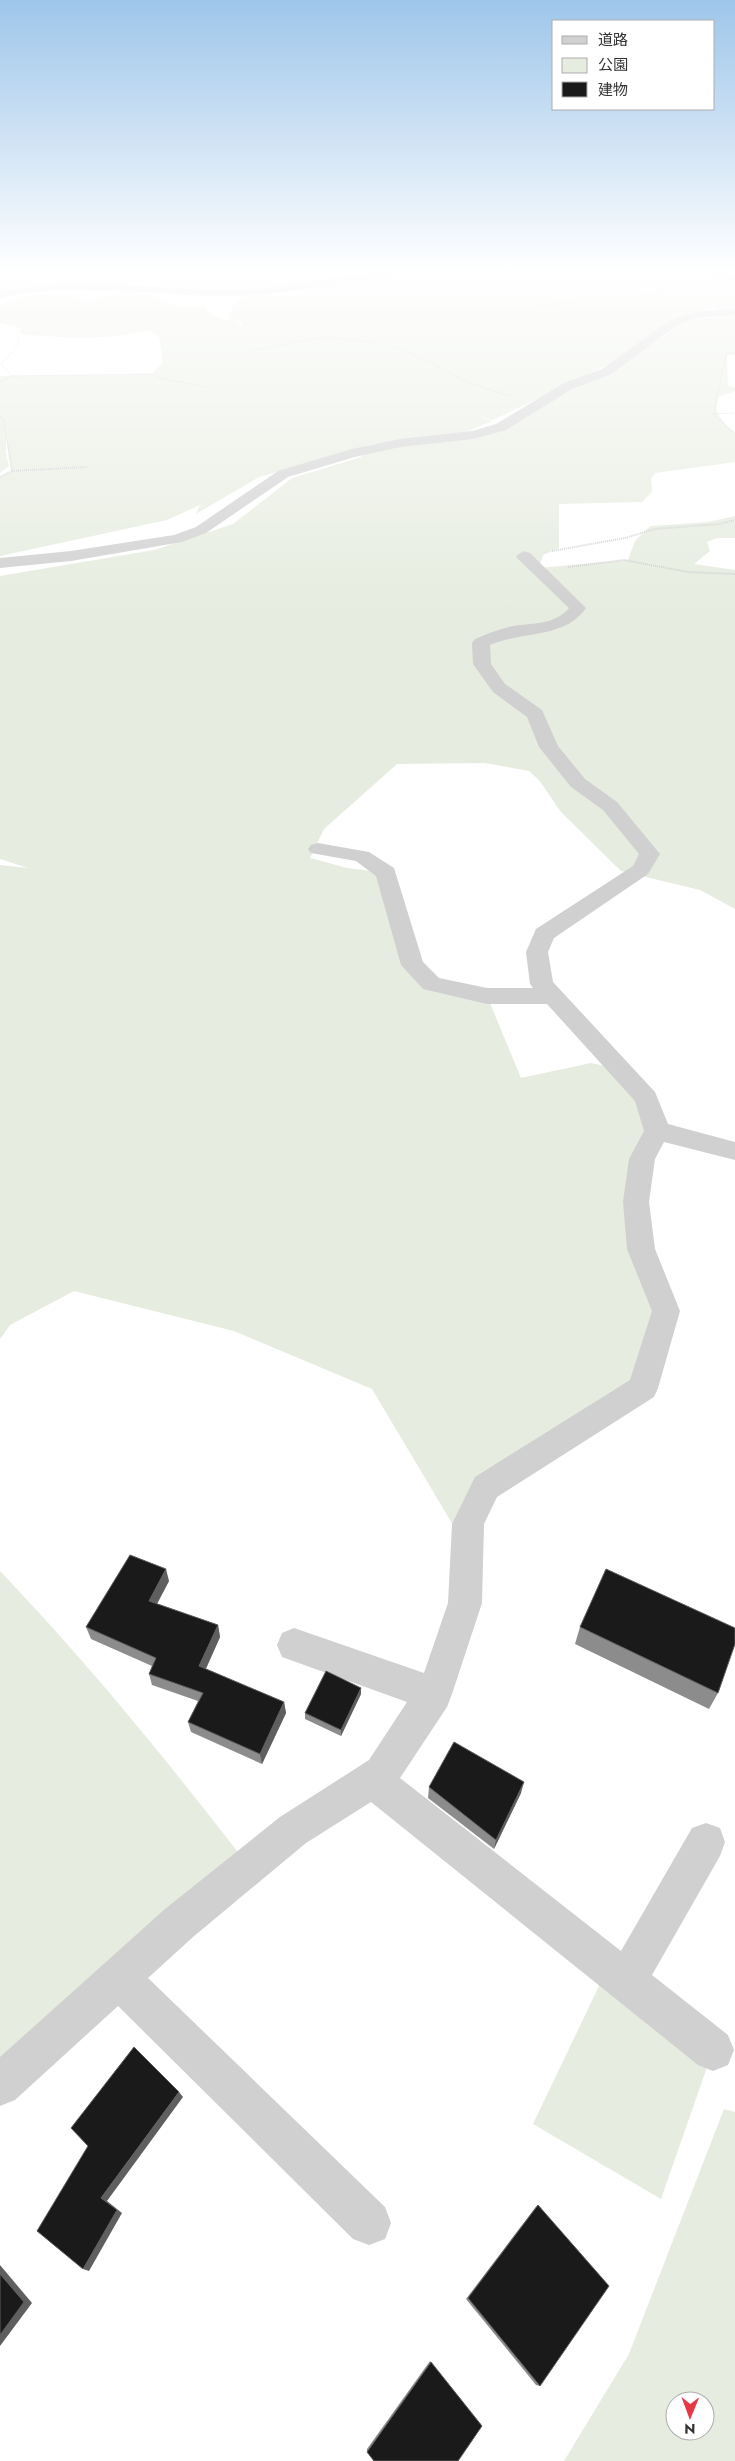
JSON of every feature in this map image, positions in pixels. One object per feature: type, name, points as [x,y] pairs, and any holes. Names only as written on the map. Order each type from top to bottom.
[{"type":"street","points":[[0,563],[71,556],[177,539],[201,530],[283,474],[352,453],[400,444],[473,435],[509,423],[568,386]]},
{"type":"street","points":[[0,2085],[179,1923],[293,1830],[382,1774],[434,1694],[465,1603],[468,1524],[486,1487],[643,1388],[666,1311],[641,1249],[636,1202],[642,1159],[657,1132],[646,1098],[542,984],[537,952],[544,934],[641,870],[650,854],[610,806],[578,783],[549,747],[535,714],[499,688],[482,664],[481,643],[503,634],[550,626],[573,616],[578,608],[530,562]]},
{"type":"street","points":[[318,850],[362,856],[386,873],[412,965],[431,984],[487,996],[553,996]]},
{"type":"street","points":[[657,1132],[735,1152]]},
{"type":"street","points":[[294,1645],[434,1694]]},
{"type":"street","points":[[372,1779],[713,2050]]},
{"type":"street","points":[[626,1980],[706,1842]]},
{"type":"street","points":[[119,1978],[369,2223]]},
{"type":"path","points":[[200,386],[206,387]]},
{"type":"path","points":[[479,386],[535,405]]},
{"type":"path","points":[[713,414],[720,386]]},
{"type":"path","points":[[713,414],[735,413]]},
{"type":"path","points":[[713,414],[735,434]]},
{"type":"path","points":[[0,416],[3,418],[12,472]]},
{"type":"path","points":[[0,477],[12,472],[88,467]]},
{"type":"path","points":[[530,562],[655,529],[719,524],[735,520]]},
{"type":"path","points":[[530,562],[624,560],[688,572],[735,574]]},
{"type":"green space","points":[[0,386],[564,386],[493,420],[475,415],[492,421],[459,435],[373,444],[259,477],[196,514],[200,505],[167,520],[0,556],[0,477],[12,471],[6,437],[6,453],[9,466],[0,473]]},
{"type":"green space","points":[[579,386],[728,386],[735,388],[735,391],[719,397],[717,408],[720,417],[735,433],[735,462],[655,473],[651,479],[652,492],[642,502],[559,504],[559,548],[543,555],[539,568],[628,560],[635,541],[650,526],[708,522],[735,516],[735,538],[717,538],[707,542],[710,551],[694,564],[735,570],[735,909],[700,890],[621,871],[561,812],[539,780],[529,771],[485,763],[397,764],[324,829],[310,858],[347,868],[386,873],[405,941],[431,984],[487,996],[521,1078],[591,1063],[619,1069],[646,1098],[657,1131],[642,1159],[636,1202],[641,1249],[666,1311],[643,1388],[486,1487],[456,1530],[372,1389],[234,1331],[74,1291],[10,1325],[0,1339],[0,865],[28,868],[0,859],[0,576],[154,550],[233,524],[292,478],[358,458],[383,447],[455,438],[494,428],[539,408]]},
{"type":"green space","points":[[0,1571],[124,1710],[241,1856],[0,2084]]},
{"type":"green space","points":[[600,1984],[713,2050],[661,2199],[533,2124]]},
{"type":"green space","points":[[724,2109],[735,2112],[735,2461],[564,2461],[629,2354]]},
{"type":"building","points":[[130,1555],[166,1569],[149,1601],[218,1625],[199,1666],[284,1702],[260,1754],[188,1722],[203,1693],[149,1674],[156,1658],[86,1627]]},
{"type":"building","points":[[606,1569],[735,1628],[735,1644],[718,1693],[580,1627]]},
{"type":"building","points":[[326,1671],[361,1688],[341,1730],[305,1713]]},
{"type":"building","points":[[454,1742],[524,1782],[496,1840],[429,1787]]},
{"type":"building","points":[[134,2047],[179,2092],[101,2198],[117,2210],[83,2269],[37,2231],[88,2146],[71,2128]]},
{"type":"building","points":[[538,2205],[609,2286],[540,2386],[468,2298]]},
{"type":"building","points":[[0,2274],[24,2302],[0,2335]]},
{"type":"building","points":[[431,2362],[482,2426],[458,2461],[374,2461],[367,2452]]}]
